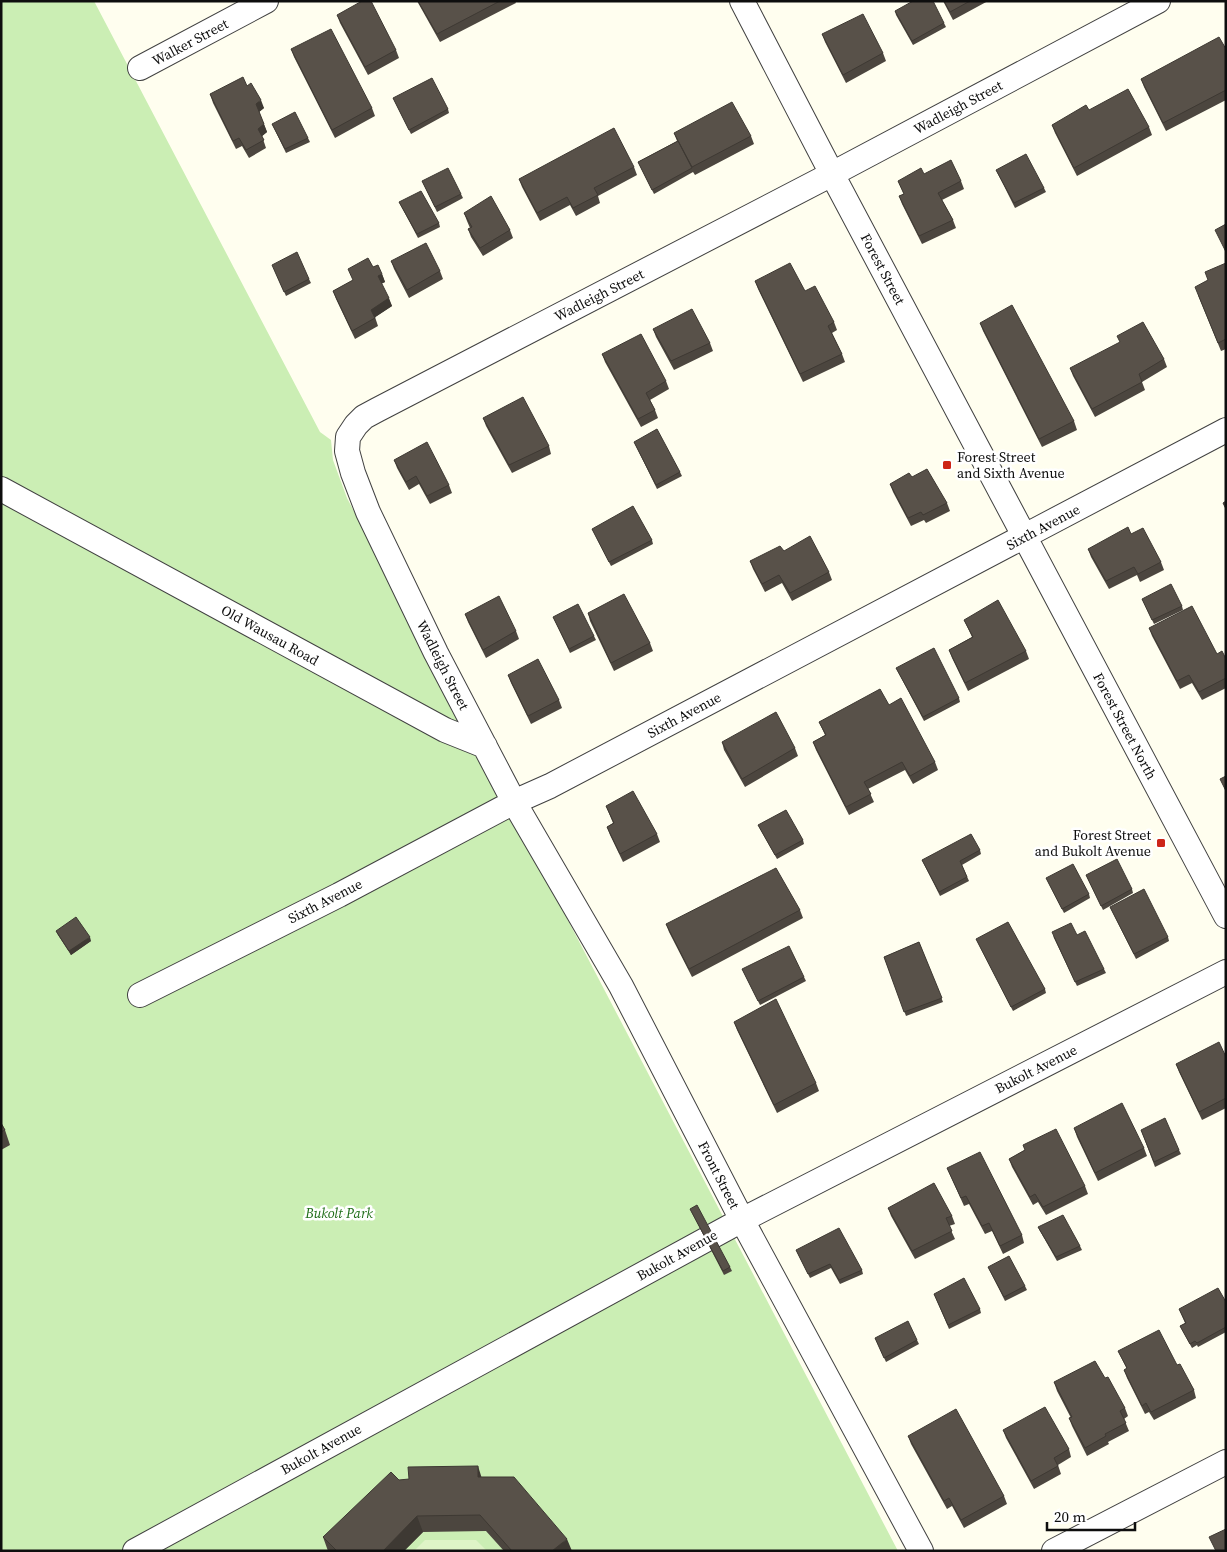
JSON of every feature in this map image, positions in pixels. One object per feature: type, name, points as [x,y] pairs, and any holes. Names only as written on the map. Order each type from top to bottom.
[{"type":"street","name":"Walker Street","points":[[140,68],[266,1]]},
{"type":"street","name":"Forest Street","points":[[742,1],[1025,536]]},
{"type":"street","name":"Wadleigh Street","points":[[485,746],[436,653],[368,512],[347,451],[348,437],[356,425],[370,413],[832,174],[1158,1]]},
{"type":"street","name":"Sixth Avenue","points":[[140,995],[339,895],[514,802],[550,786],[1226,430]]},
{"type":"street","name":"Old Wausau Road","points":[[1,489],[445,730],[485,746]]},
{"type":"street","name":"Forest Street North","points":[[1025,536],[1226,916]]},
{"type":"street","points":[[485,746],[514,802]]},
{"type":"street","name":"Front Street","points":[[514,802],[621,986],[742,1220],[921,1551]]},
{"type":"street","name":"Bukolt Avenue","points":[[134,1551],[742,1220],[1226,972]]},
{"type":"street","points":[[1054,1551],[1226,1462]]},
{"type":"green space","name":"Bukolt Park","points":[[1,1],[94,1],[320,432],[331,440],[333,460],[347,498],[898,1551],[1,1551]]},
{"type":"green space","points":[[425,1540],[476,1540],[487,1551],[414,1551]]},
{"type":"building","points":[[362,1],[371,1],[396,50],[365,67],[337,15]]},
{"type":"building","points":[[418,1],[500,1],[437,34]]},
{"type":"building","points":[[913,1],[933,1],[944,23],[912,41],[895,11]]},
{"type":"building","points":[[944,1],[970,1],[950,12]]},
{"type":"building","points":[[863,14],[883,53],[843,75],[822,34]]},
{"type":"building","points":[[331,29],[372,108],[332,130],[291,49]]},
{"type":"building","points":[[1219,37],[1226,49],[1226,90],[1163,123],[1141,79]]},
{"type":"building","points":[[243,77],[247,86],[251,83],[261,100],[256,104],[264,124],[258,129],[264,140],[246,150],[239,138],[233,141],[210,94]]},
{"type":"building","points":[[432,78],[448,109],[409,130],[393,98]]},
{"type":"building","points":[[1128,89],[1149,127],[1074,168],[1052,125],[1086,105],[1089,110]]},
{"type":"building","points":[[732,102],[751,136],[692,167],[674,133]]},
{"type":"building","points":[[295,112],[308,138],[285,149],[272,124]]},
{"type":"building","points":[[614,128],[634,167],[594,188],[598,195],[573,208],[567,197],[537,213],[519,179]]},
{"type":"building","points":[[678,141],[692,168],[652,190],[638,162]]},
{"type":"building","points":[[1026,154],[1044,188],[1014,203],[996,170]]},
{"type":"building","points":[[951,160],[961,181],[938,193],[953,220],[919,236],[899,196],[904,194],[898,181],[921,168],[924,174]]},
{"type":"building","points":[[448,168],[461,194],[435,207],[422,181]]},
{"type":"building","points":[[421,191],[439,223],[417,234],[399,202]]},
{"type":"building","points":[[491,196],[510,230],[480,248],[468,229],[472,227],[464,213]]},
{"type":"building","points":[[1226,224],[1226,252],[1215,230]]},
{"type":"building","points":[[426,243],[440,271],[407,290],[391,261]]},
{"type":"building","points":[[297,252],[309,279],[284,292],[272,265]]},
{"type":"building","points":[[368,258],[373,267],[378,265],[382,274],[378,276],[389,298],[371,310],[375,318],[352,331],[333,291],[353,280],[348,269]]},
{"type":"building","points":[[790,263],[805,291],[815,286],[834,322],[828,326],[842,354],[800,374],[755,281]]},
{"type":"building","points":[[1226,263],[1226,339],[1218,343],[1195,287],[1208,280],[1205,272]]},
{"type":"building","points":[[1012,305],[1074,421],[1039,439],[980,323]]},
{"type":"building","points":[[692,309],[710,343],[671,361],[653,329]]},
{"type":"building","points":[[1143,322],[1164,359],[1139,374],[1142,382],[1092,409],[1070,368],[1120,342],[1117,336]]},
{"type":"building","points":[[641,334],[666,381],[646,393],[655,410],[638,419],[602,354]]},
{"type":"building","points":[[523,397],[549,446],[509,465],[483,418]]},
{"type":"building","points":[[657,429],[680,472],[656,485],[634,442]]},
{"type":"building","points":[[427,442],[449,485],[427,496],[416,476],[406,482],[394,460]]},
{"type":"building","points":[[927,469],[947,503],[923,515],[921,512],[908,518],[890,484],[909,473],[912,477]]},
{"type":"building","points":[[633,506],[652,540],[609,562],[592,529]]},
{"type":"building","points":[[1128,527],[1131,534],[1143,528],[1161,562],[1138,574],[1134,567],[1106,581],[1088,549]]},
{"type":"building","points":[[810,536],[829,572],[790,593],[779,575],[762,584],[750,561],[780,546],[784,551]]},
{"type":"building","points":[[1171,584],[1182,606],[1152,620],[1142,599]]},
{"type":"building","points":[[624,594],[650,643],[611,663],[588,613]]},
{"type":"building","points":[[499,596],[516,631],[483,650],[465,614]]},
{"type":"building","points":[[998,600],[1026,651],[965,683],[949,650],[973,637],[964,620]]},
{"type":"building","points":[[578,604],[594,636],[569,649],[553,617]]},
{"type":"building","points":[[1192,606],[1217,654],[1222,651],[1226,659],[1226,678],[1199,692],[1189,675],[1177,681],[1149,628]]},
{"type":"building","points":[[934,648],[959,698],[923,717],[896,668]]},
{"type":"building","points":[[538,659],[559,700],[528,716],[508,675]]},
{"type":"building","points":[[880,689],[889,705],[901,698],[935,762],[910,776],[902,762],[864,782],[871,794],[846,807],[813,742],[826,735],[819,722]]},
{"type":"building","points":[[776,712],[795,748],[742,779],[722,742]]},
{"type":"building","points":[[1226,776],[1226,791],[1220,779]]},
{"type":"building","points":[[633,791],[657,834],[620,854],[607,827],[614,823],[606,806]]},
{"type":"building","points":[[786,810],[803,840],[775,855],[758,825]]},
{"type":"building","points":[[971,834],[980,850],[960,861],[967,877],[939,892],[922,860]]},
{"type":"building","points":[[1117,859],[1132,889],[1101,906],[1086,875]]},
{"type":"building","points":[[1073,864],[1089,894],[1062,909],[1046,878]]},
{"type":"building","points":[[776,868],[800,910],[689,969],[666,924]]},
{"type":"building","points":[[1144,889],[1168,937],[1134,954],[1110,907]]},
{"type":"building","points":[[76,917],[90,937],[69,951],[56,931]]},
{"type":"building","points":[[1008,922],[1045,989],[1011,1007],[976,939]]},
{"type":"building","points":[[1071,923],[1077,935],[1085,931],[1104,969],[1075,982],[1052,932]]},
{"type":"building","points":[[919,942],[942,998],[904,1012],[884,957]]},
{"type":"building","points":[[789,946],[804,977],[758,1001],[742,969]]},
{"type":"building","points":[[776,999],[816,1083],[774,1105],[734,1022]]},
{"type":"building","points":[[1219,1042],[1226,1057],[1226,1098],[1199,1112],[1176,1064]]},
{"type":"building","points":[[1122,1103],[1144,1148],[1095,1173],[1074,1128]]},
{"type":"building","points":[[1165,1118],[1179,1150],[1154,1162],[1141,1130]]},
{"type":"building","points":[[1,1123],[5,1130],[1,1132]]},
{"type":"building","points":[[1056,1129],[1085,1186],[1043,1207],[1035,1194],[1030,1197],[1009,1159],[1025,1150],[1023,1145]]},
{"type":"building","points":[[980,1152],[1022,1235],[1000,1246],[989,1223],[982,1226],[966,1196],[961,1198],[947,1168]]},
{"type":"building","points":[[934,1183],[952,1216],[946,1218],[952,1231],[912,1251],[888,1208]]},
{"type":"building","points":[[697,1205],[730,1267],[723,1271],[690,1209]]},
{"type":"building","points":[[1063,1215],[1080,1246],[1056,1257],[1038,1227]]},
{"type":"building","points":[[839,1228],[862,1270],[839,1280],[830,1264],[808,1274],[796,1250]]},
{"type":"building","points":[[1009,1256],[1025,1286],[1004,1297],[988,1267]]},
{"type":"building","points":[[964,1278],[980,1309],[948,1325],[934,1294]]},
{"type":"building","points":[[1218,1288],[1226,1302],[1226,1327],[1197,1343],[1195,1341],[1190,1344],[1180,1326],[1186,1323],[1179,1309]]},
{"type":"building","points":[[908,1321],[917,1340],[884,1358],[875,1338]]},
{"type":"building","points":[[1159,1330],[1177,1365],[1180,1364],[1194,1390],[1151,1412],[1146,1403],[1142,1406],[1124,1370],[1127,1368],[1118,1351]]},
{"type":"building","points":[[1095,1361],[1105,1378],[1108,1377],[1125,1408],[1120,1411],[1126,1423],[1105,1434],[1106,1436],[1085,1448],[1069,1418],[1072,1417],[1054,1382]]},
{"type":"building","points":[[1045,1407],[1069,1449],[1054,1458],[1058,1466],[1031,1481],[1003,1430]]},
{"type":"building","points":[[956,1409],[1004,1496],[961,1520],[949,1498],[944,1501],[908,1436]]},
{"type":"building","points":[[478,1466],[478,1477],[514,1477],[567,1539],[552,1551],[512,1551],[480,1515],[417,1516],[383,1551],[337,1551],[323,1537],[391,1472],[399,1480],[409,1479],[408,1467]]},
{"type":"building","points":[[1226,1529],[1226,1551],[1216,1551],[1209,1537]]},
{"type":"place","name":"Forest Street and Sixth Avenue","points":[[947,465]]},
{"type":"place","name":"Forest Street and Bukolt Avenue","points":[[1161,843]]}]
